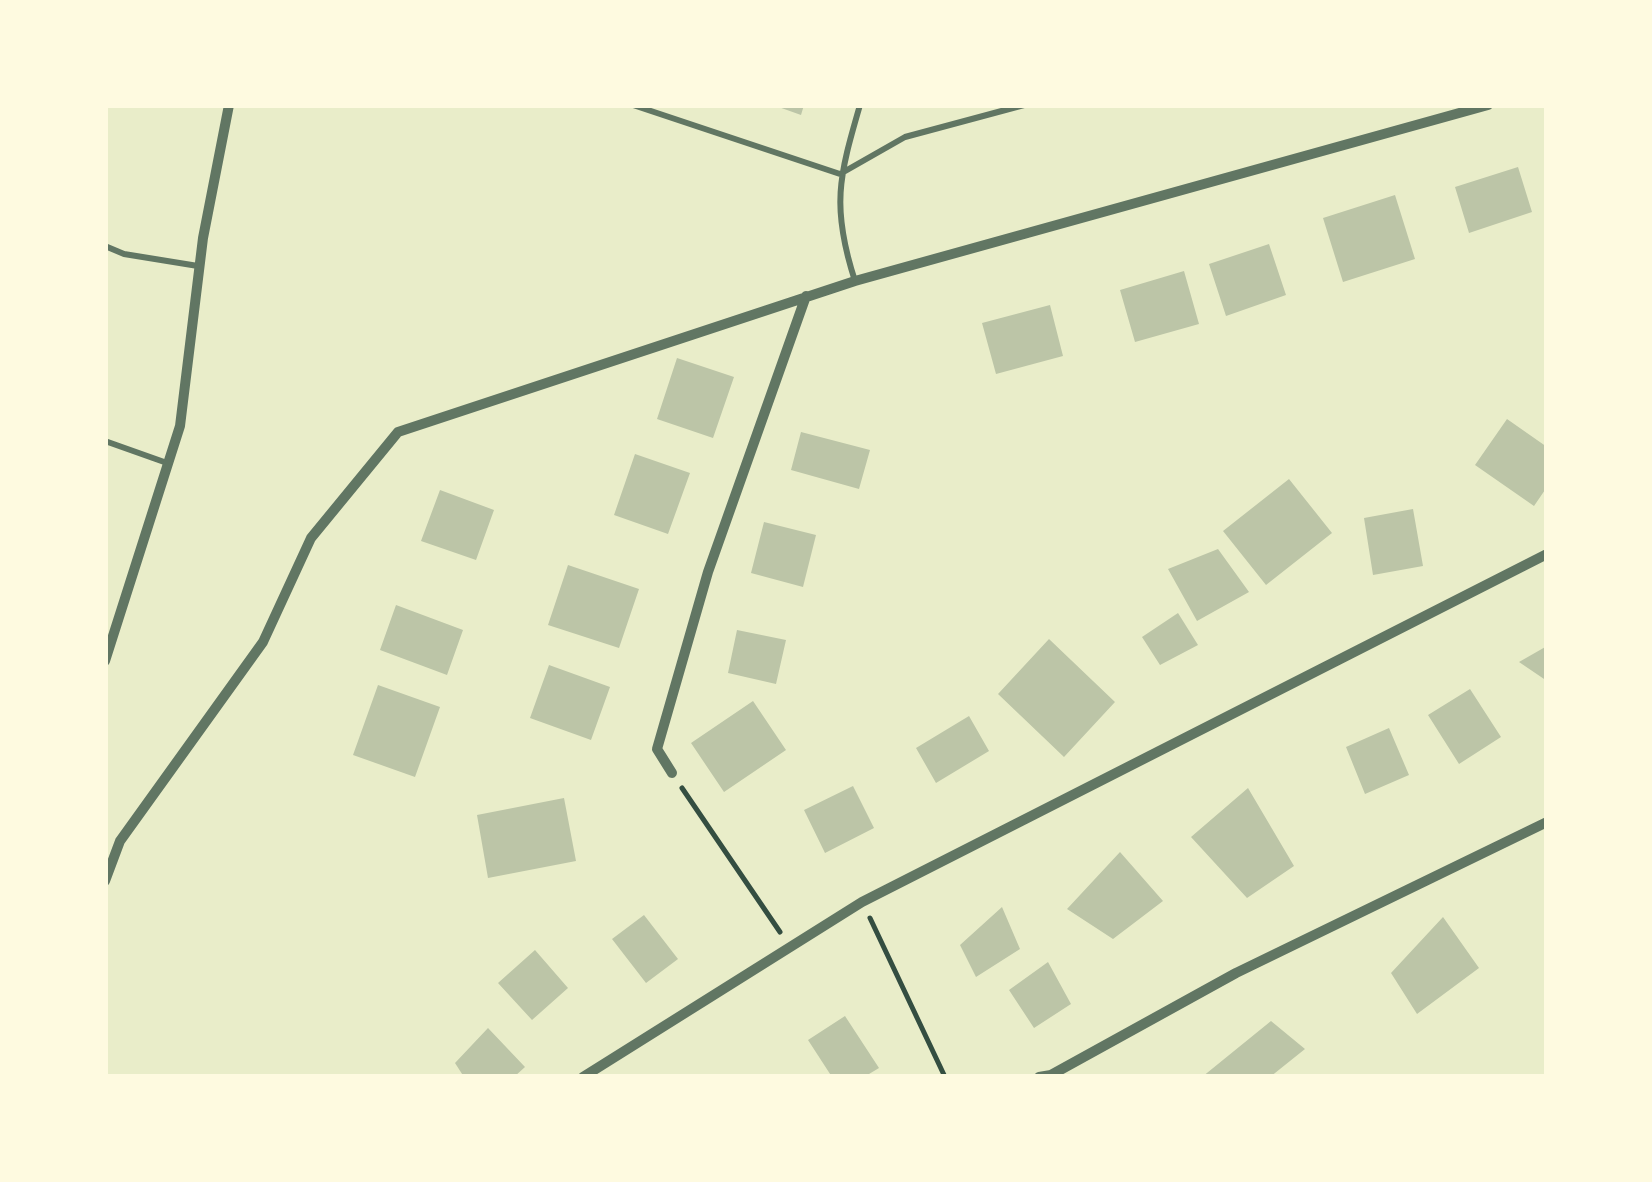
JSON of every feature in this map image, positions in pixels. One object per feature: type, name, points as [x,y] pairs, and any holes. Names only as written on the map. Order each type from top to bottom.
[{"type":"street","points":[[105,661],[180,426],[200,266],[229,105]]},
{"type":"street","points":[[105,881],[120,840],[263,642],[311,538],[398,432],[855,281],[1488,105]]},
{"type":"street","points":[[672,773],[657,749],[708,572],[806,296]]},
{"type":"street","points":[[582,1077],[862,902],[1547,554]]},
{"type":"street","points":[[1048,1076],[1236,974],[1547,822]]},
{"type":"lane","points":[[634,105],[840,174],[905,137],[1024,105]]},
{"type":"lane","points":[[855,281],[840,233],[840,174],[860,105]]},
{"type":"lane","points":[[105,246],[124,254],[200,266]]},
{"type":"lane","points":[[105,441],[168,463]]},
{"type":"path","points":[[672,773],[790,946]]},
{"type":"path","points":[[862,902],[945,1077]]},
{"type":"building","points":[[773,105],[804,105],[801,115]]},
{"type":"building","points":[[1518,167],[1532,212],[1469,233],[1455,187]]},
{"type":"building","points":[[1395,195],[1415,259],[1343,282],[1323,218]]},
{"type":"building","points":[[1269,244],[1286,295],[1226,316],[1209,264]]},
{"type":"building","points":[[1184,271],[1199,324],[1135,342],[1120,290]]},
{"type":"building","points":[[1050,305],[1063,356],[996,374],[982,323]]},
{"type":"building","points":[[677,358],[734,377],[713,438],[657,419]]},
{"type":"building","points":[[1507,419],[1547,447],[1547,487],[1534,506],[1475,465]]},
{"type":"building","points":[[801,432],[870,450],[859,489],[791,470]]},
{"type":"building","points":[[635,454],[690,473],[668,534],[614,515]]},
{"type":"building","points":[[1289,479],[1332,533],[1266,585],[1223,531]]},
{"type":"building","points":[[440,490],[494,510],[476,560],[421,541]]},
{"type":"building","points":[[1413,509],[1423,566],[1373,575],[1364,518]]},
{"type":"building","points":[[764,522],[816,535],[803,587],[751,573]]},
{"type":"building","points":[[1218,549],[1249,592],[1197,621],[1168,569]]},
{"type":"building","points":[[568,565],[639,589],[619,648],[548,625]]},
{"type":"building","points":[[396,605],[463,630],[447,675],[380,650]]},
{"type":"building","points":[[1178,613],[1198,645],[1160,665],[1142,637]]},
{"type":"building","points":[[737,630],[786,640],[776,684],[728,673]]},
{"type":"building","points":[[1049,639],[1115,702],[1064,757],[998,694]]},
{"type":"building","points":[[1547,646],[1547,681],[1519,662]]},
{"type":"building","points":[[549,665],[610,687],[591,740],[530,718]]},
{"type":"building","points":[[378,685],[440,707],[415,777],[353,755]]},
{"type":"building","points":[[1470,689],[1501,737],[1459,764],[1428,715]]},
{"type":"building","points":[[753,701],[786,750],[724,792],[691,743]]},
{"type":"building","points":[[969,716],[989,751],[936,783],[916,748]]},
{"type":"building","points":[[1389,728],[1409,775],[1365,794],[1346,747]]},
{"type":"building","points":[[853,786],[874,828],[825,853],[804,810]]},
{"type":"building","points":[[1248,788],[1294,866],[1247,898],[1191,837]]},
{"type":"building","points":[[564,798],[576,861],[488,878],[477,815]]},
{"type":"building","points":[[1120,852],[1163,901],[1113,939],[1067,909]]},
{"type":"building","points":[[1002,907],[1020,949],[976,977],[960,945]]},
{"type":"building","points":[[644,915],[678,959],[646,983],[612,939]]},
{"type":"building","points":[[1443,917],[1479,968],[1417,1014],[1391,973]]},
{"type":"building","points":[[535,950],[568,988],[532,1020],[498,983]]},
{"type":"building","points":[[1048,962],[1071,1004],[1034,1028],[1009,990]]},
{"type":"building","points":[[845,1016],[879,1068],[864,1077],[832,1077],[808,1040]]},
{"type":"building","points":[[1271,1021],[1305,1049],[1270,1077],[1202,1077]]},
{"type":"building","points":[[488,1028],[525,1067],[514,1077],[464,1077],[455,1063]]}]
